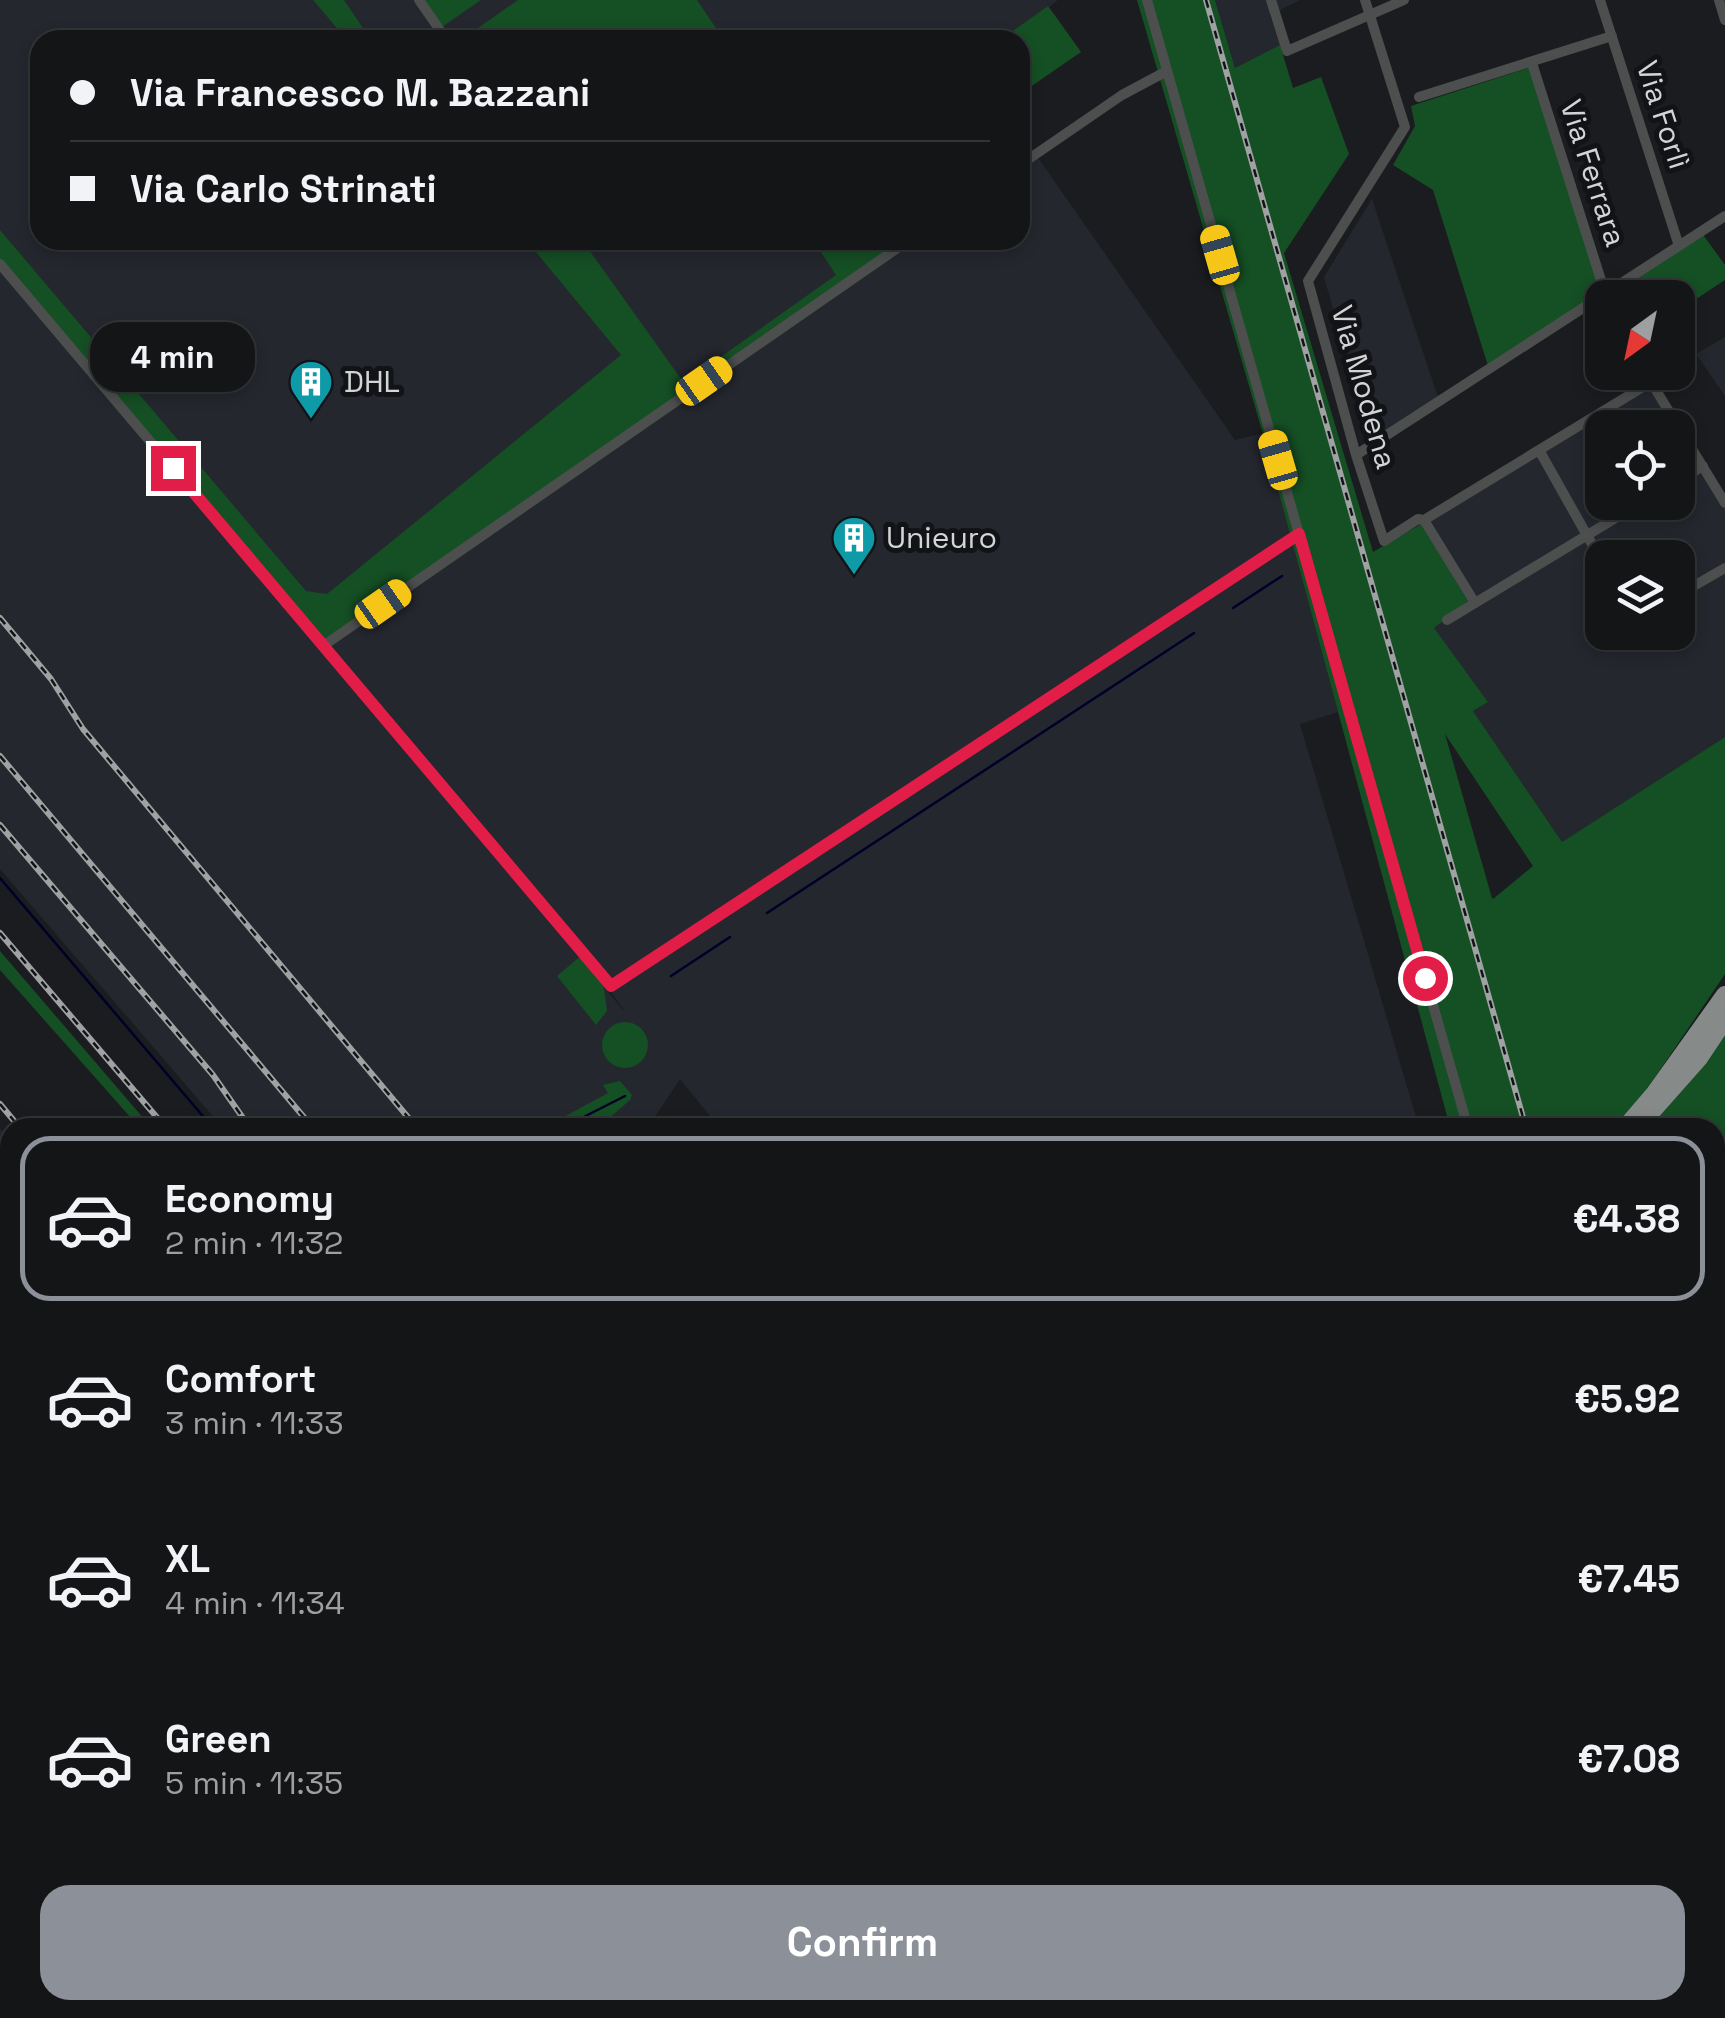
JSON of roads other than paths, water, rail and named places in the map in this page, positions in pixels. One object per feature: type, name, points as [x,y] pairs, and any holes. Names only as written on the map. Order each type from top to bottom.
[{"type":"highway","points":[[1700,1058],[1725,992]]},
{"type":"highway","points":[[1636,1118],[1718,1016]]},
{"type":"highway","points":[[1642,1118],[1664,1101],[1725,1028]]},
{"type":"street","points":[[419,0],[440,30]]},
{"type":"street","points":[[1147,0],[1465,1118]]},
{"type":"street","points":[[1271,0],[1287,51],[1404,0]]},
{"type":"street","name":"Via Modena","points":[[1365,0],[1405,127],[1308,281],[1384,541],[1418,519],[1424,520]]},
{"type":"street","name":"Via Forlì","points":[[1600,0],[1679,246]]},
{"type":"street","points":[[1719,0],[1725,20]]},
{"type":"street","points":[[1418,97],[1612,36]]},
{"type":"street","name":"Via Ferrara","points":[[1532,63],[1601,280]]},
{"type":"street","points":[[1030,158],[1122,95],[1167,71]]},
{"type":"street","points":[[1629,280],[1725,216]]},
{"type":"street","points":[[323,646],[896,250]]},
{"type":"street","points":[[0,264],[611,986],[1299,534]]},
{"type":"street","points":[[1356,455],[1585,309]]},
{"type":"street","points":[[1476,603],[1424,520],[1651,382],[1725,502]]},
{"type":"street","points":[[1539,450],[1590,540]]},
{"type":"street","points":[[1695,471],[1703,466]]},
{"type":"street","points":[[1447,620],[1612,520]]},
{"type":"street","points":[[1695,585],[1725,568]]},
{"type":"waterway","points":[[1233,608],[1282,576]]},
{"type":"waterway","points":[[767,913],[1194,633]]},
{"type":"waterway","points":[[0,878],[204,1118]]},
{"type":"waterway","points":[[671,976],[730,937]]},
{"type":"waterway","points":[[582,1118],[625,1096]]},
{"type":"railway","points":[[1206,0],[1523,1118]]},
{"type":"railway","points":[[0,618],[51,679],[83,729],[409,1118]]},
{"type":"railway","points":[[0,756],[305,1118]]},
{"type":"railway","points":[[0,825],[213,1075],[243,1118]]},
{"type":"railway","points":[[0,933],[157,1118]]},
{"type":"railway","points":[[0,1104],[12,1118]]},
{"type":"place","name":"DHL","points":[[311,420]]},
{"type":"place","name":"Unieuro","points":[[854,576]]}]
